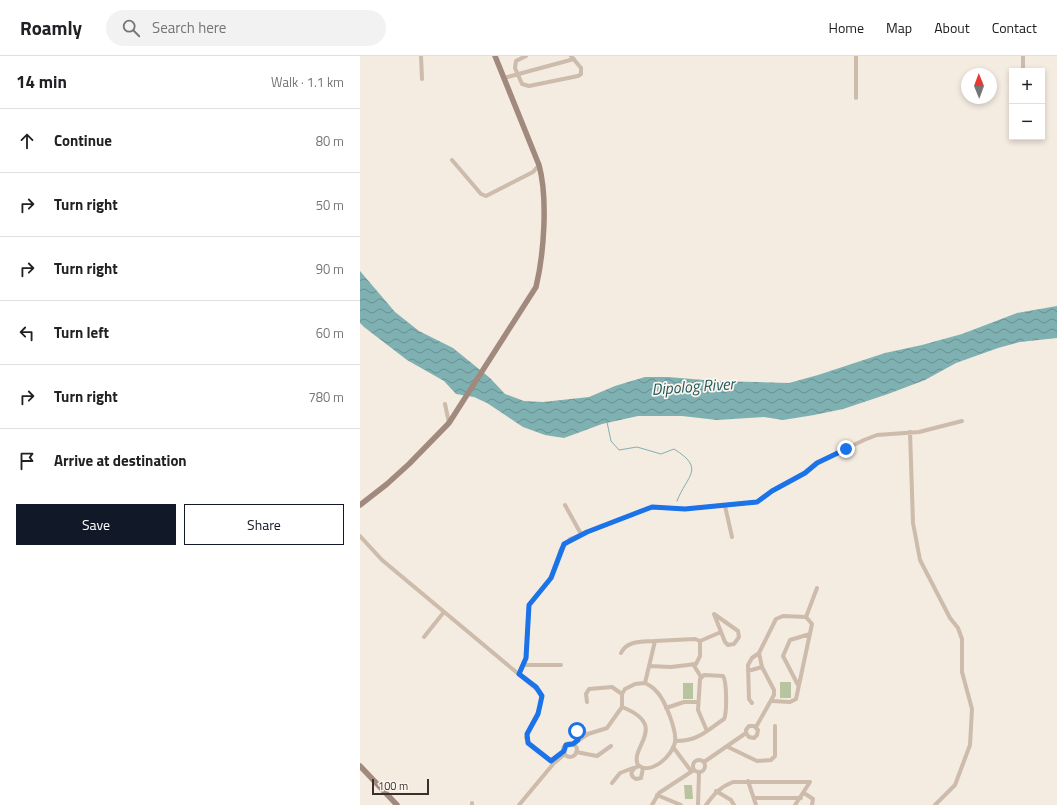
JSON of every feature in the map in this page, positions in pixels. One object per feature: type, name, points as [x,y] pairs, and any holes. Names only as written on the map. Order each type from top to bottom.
[{"type":"main road","points":[[360,506],[398,474],[449,423],[536,287],[540,271],[544,197],[543,179],[539,165],[495,56]]},
{"type":"main road","points":[[360,766],[397,805]]},
{"type":"street","points":[[421,56],[422,79]]},
{"type":"street","points":[[504,78],[517,74],[572,57],[581,71],[578,76],[573,78],[529,86],[522,84],[517,74],[516,61],[526,56]]},
{"type":"street","points":[[856,56],[856,98]]},
{"type":"street","points":[[1023,56],[1023,68]]},
{"type":"street","points":[[452,160],[481,194],[486,196],[533,172],[539,165]]},
{"type":"street","points":[[445,404],[449,423]]},
{"type":"street","points":[[519,674],[524,665],[529,605],[551,578],[564,544],[581,534],[652,507],[685,509],[757,502],[772,491],[805,473],[817,463],[877,434],[919,432],[962,421]]},
{"type":"street","points":[[910,432],[913,523],[920,560],[950,618],[958,628],[962,639],[962,672],[972,709],[970,745],[955,786],[935,805]]},
{"type":"street","points":[[565,505],[581,534]]},
{"type":"street","points":[[725,506],[732,537]]},
{"type":"street","points":[[360,536],[382,560],[536,687],[542,696],[538,714],[527,734],[528,743],[552,762]]},
{"type":"street","points":[[806,617],[817,588]]},
{"type":"street","points":[[424,637],[444,612]]},
{"type":"street","points":[[714,614],[738,631],[739,637],[734,644],[728,645],[721,632],[714,616],[714,614]]},
{"type":"street","points":[[752,704],[749,699],[748,671],[750,661],[759,653],[776,619],[783,616],[806,617],[811,621],[810,634],[794,701],[772,701]]},
{"type":"street","points":[[621,653],[630,643],[695,639],[700,641],[721,632]]},
{"type":"street","points":[[798,684],[784,659],[783,652],[790,640],[810,634]]},
{"type":"street","points":[[645,682],[655,641]]},
{"type":"street","points":[[649,666],[671,667],[693,664],[699,660],[700,641]]},
{"type":"street","points":[[746,733],[751,738],[756,737],[758,732],[756,727],[772,701],[774,690],[762,667],[759,653]]},
{"type":"street","points":[[693,664],[701,676],[698,702],[699,715],[707,731]]},
{"type":"street","points":[[524,665],[561,665]]},
{"type":"street","points":[[748,671],[762,667]]},
{"type":"street","points":[[675,741],[690,741],[707,731],[725,716],[725,679],[723,676],[719,675],[701,676]]},
{"type":"street","points":[[519,805],[552,762],[565,753],[566,745],[573,744],[587,735],[608,728],[622,707],[622,694],[629,686],[645,682]]},
{"type":"street","points":[[612,783],[620,773],[633,768],[651,768],[662,761],[673,747],[675,741],[666,708],[658,693],[645,682]]},
{"type":"street","points":[[587,702],[586,694],[589,689],[612,687],[622,694]]},
{"type":"street","points":[[666,708],[684,702],[698,702]]},
{"type":"street","points":[[622,707],[639,715],[643,723],[644,739],[636,758],[641,767],[641,778],[636,780],[632,776],[633,768]]},
{"type":"street","points":[[728,747],[757,761],[771,760],[775,756],[775,726]]},
{"type":"street","points":[[693,771],[693,765],[695,762],[700,760],[704,762],[728,747],[746,733],[748,727],[756,727]]},
{"type":"street","points":[[578,740],[576,735],[578,730],[582,730],[587,735]]},
{"type":"street","points":[[573,744],[576,747],[576,752]]},
{"type":"street","points":[[565,753],[571,756],[576,752],[597,756],[611,746]]},
{"type":"street","points":[[673,747],[693,771],[699,773],[705,770],[704,762]]},
{"type":"street","points":[[652,805],[657,795],[693,771]]},
{"type":"street","points":[[698,805],[699,773]]},
{"type":"street","points":[[748,781],[756,805]]},
{"type":"street","points":[[706,805],[716,791],[722,786],[733,782],[809,781],[804,793],[796,805]]},
{"type":"street","points":[[716,791],[731,800],[734,805]]},
{"type":"street","points":[[804,793],[813,800],[812,805]]},
{"type":"street","points":[[657,795],[680,805]]},
{"type":"street","points":[[754,798],[801,798]]},
{"type":"green space","points":[[780,682],[791,682],[791,698],[780,698]]},
{"type":"green space","points":[[683,683],[693,683],[693,699],[683,699]]},
{"type":"green space","points":[[684,785],[692,785],[693,799],[685,799]]},
{"type":"water","name":"Dipolog River","points":[[360,271],[395,312],[419,331],[453,348],[490,378],[505,394],[524,401],[543,402],[589,397],[615,386],[645,377],[789,383],[885,353],[962,334],[1017,313],[1057,306],[1057,338],[1020,342],[998,348],[956,363],[925,380],[888,394],[843,409],[814,415],[783,420],[764,417],[717,420],[682,416],[638,416],[602,424],[564,438],[545,435],[523,427],[487,403],[474,397],[456,394],[444,381],[407,360],[364,327],[360,323]]},
{"type":"waterway","points":[[607,422],[611,441],[619,450],[637,447],[661,454],[674,449],[684,456],[692,467],[689,478],[677,501]]},
{"type":"route","points":[[577,731],[576,738],[578,740],[573,744],[569,743],[566,745],[564,751],[551,761],[531,746],[526,738],[538,714],[542,696],[536,687],[519,674],[526,658],[529,605],[531,600],[551,578],[558,556],[564,544],[606,523],[652,507],[660,506],[685,509],[757,502],[778,487],[805,473],[817,463],[846,449]]}]
